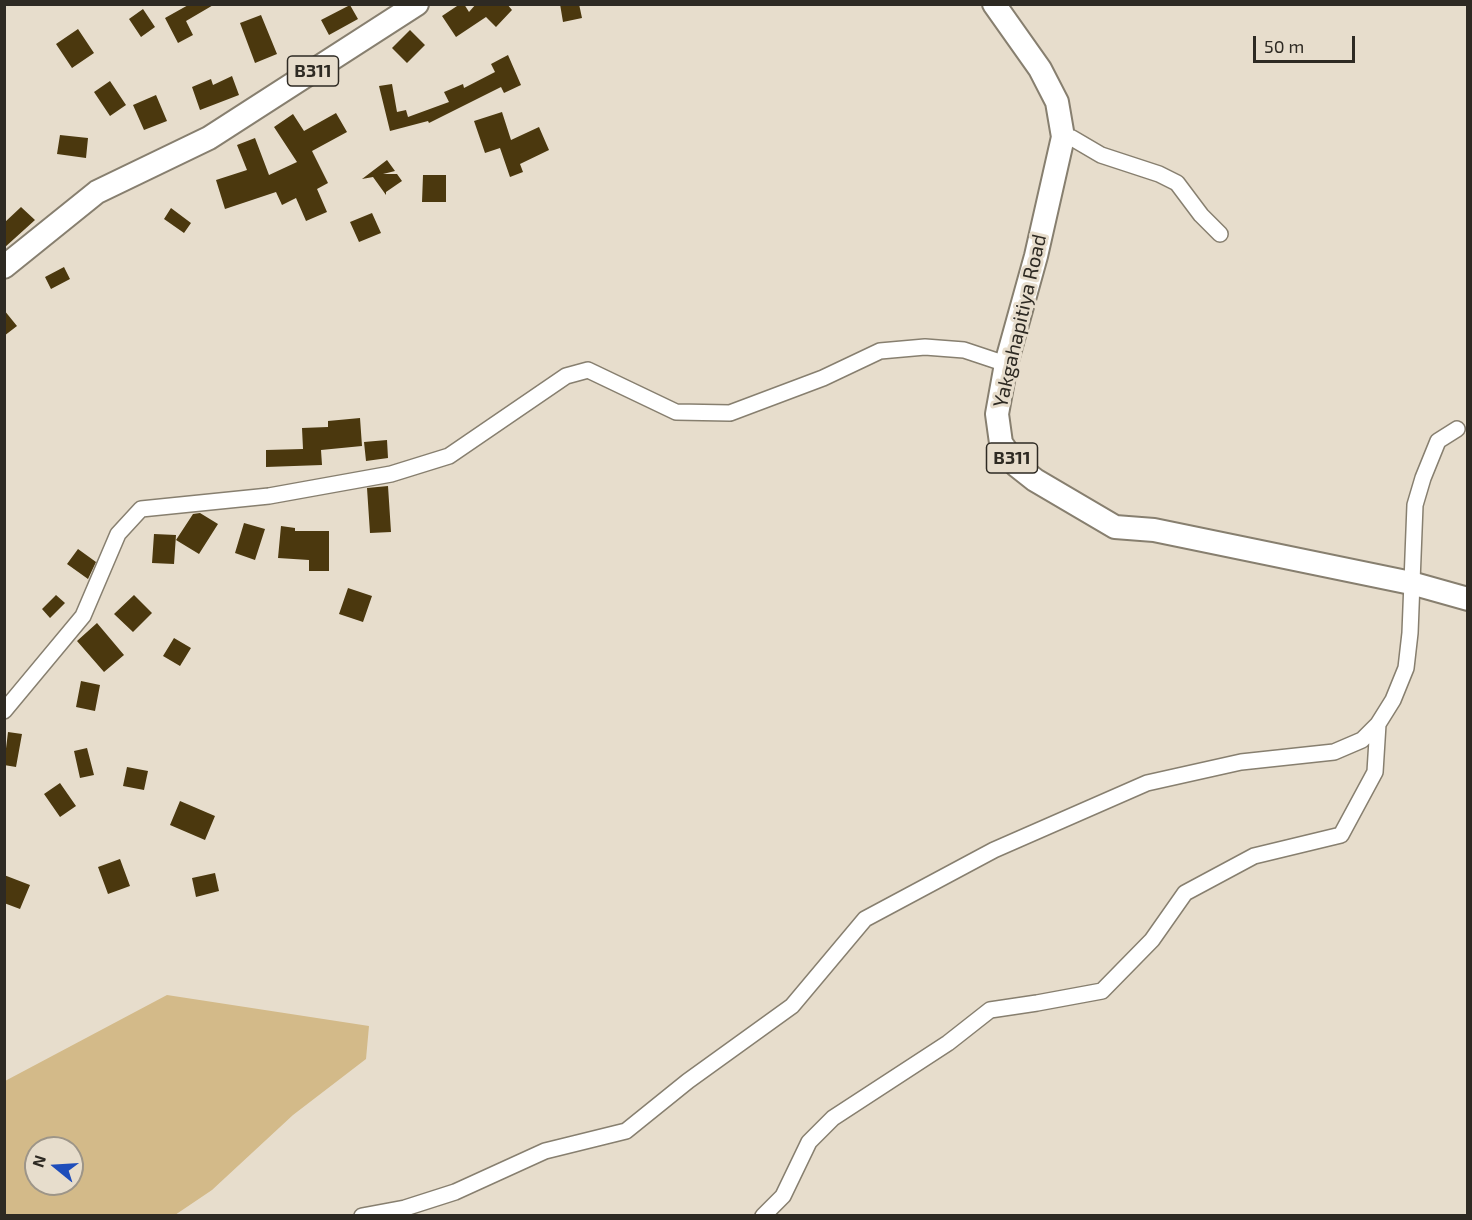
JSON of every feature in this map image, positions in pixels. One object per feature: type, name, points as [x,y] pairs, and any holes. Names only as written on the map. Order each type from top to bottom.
[{"type":"main road","name":"B311","points":[[4,267],[97,192],[209,138],[417,4]]},
{"type":"main road","name":"Yakgahapitiya Road","points":[[994,4],[1040,69],[1057,102],[1063,137],[1036,255],[1006,364],[997,414],[1001,443],[1016,465],[1035,480],[1115,527],[1154,530],[1411,583],[1467,599]]},
{"type":"street","points":[[1063,137],[1072,138],[1101,155],[1159,174],[1177,183],[1201,215],[1220,234]]},
{"type":"street","points":[[4,711],[83,616],[118,534],[141,509],[269,496],[391,474],[430,462],[449,456],[566,376],[588,370],[676,412],[730,413],[823,378],[880,351],[925,347],[964,350],[1006,364]]},
{"type":"street","points":[[362,1215],[405,1208],[455,1192],[545,1151],[626,1131],[688,1081],[792,1006],[865,920],[994,850],[1147,783],[1241,762],[1334,752],[1362,740],[1378,724],[1393,700],[1406,668],[1410,633],[1415,505],[1438,441],[1457,429]]},
{"type":"street","points":[[763,1215],[783,1196],[809,1142],[833,1118],[948,1043],[990,1010],[1037,1004],[1102,991],[1152,940],[1185,893],[1254,855],[1341,835],[1376,772],[1378,724]]},
{"type":"shaded area","points":[[167,995],[369,1026],[366,1059],[293,1115],[212,1190],[175,1215],[5,1215],[5,1081]]},
{"type":"building","points":[[190,4],[215,4],[186,21],[193,35],[178,43],[165,18]]},
{"type":"building","points":[[460,4],[464,4],[469,12],[476,4],[507,4],[512,10],[496,27],[486,17],[456,37],[442,16]]},
{"type":"building","points":[[560,4],[579,4],[582,18],[563,22]]},
{"type":"building","points":[[350,5],[358,19],[329,35],[321,20]]},
{"type":"building","points":[[143,9],[155,27],[141,37],[129,19]]},
{"type":"building","points":[[261,15],[277,54],[255,63],[240,23]]},
{"type":"building","points":[[78,29],[94,53],[72,68],[56,44]]},
{"type":"building","points":[[410,30],[425,45],[407,63],[392,48]]},
{"type":"building","points":[[508,55],[521,85],[504,93],[501,87],[429,123],[428,121],[390,131],[379,86],[392,84],[397,112],[406,110],[408,117],[449,102],[444,92],[463,84],[464,88],[495,72],[491,64]]},
{"type":"building","points":[[232,76],[239,95],[200,110],[192,87],[211,79],[213,85]]},
{"type":"building","points":[[110,81],[126,105],[110,116],[94,92]]},
{"type":"building","points":[[156,95],[167,121],[144,130],[133,105]]},
{"type":"building","points":[[502,112],[511,140],[539,127],[549,150],[520,164],[523,172],[510,177],[500,148],[485,153],[474,121]]},
{"type":"building","points":[[336,113],[347,132],[312,151],[328,183],[317,189],[327,212],[306,221],[296,198],[282,205],[276,192],[225,209],[216,180],[247,170],[237,145],[255,138],[269,175],[297,162],[274,127],[293,114],[304,131]]},
{"type":"building","points":[[60,135],[88,138],[86,158],[57,154]]},
{"type":"building","points":[[387,160],[395,171],[383,174],[397,174],[402,181],[386,192],[386,195],[373,177],[362,179]]},
{"type":"building","points":[[423,175],[446,175],[446,202],[422,202]]},
{"type":"building","points":[[21,207],[35,220],[4,248],[4,223]]},
{"type":"building","points":[[171,208],[191,223],[184,233],[164,219]]},
{"type":"building","points":[[372,213],[381,233],[359,242],[350,222]]},
{"type":"building","points":[[64,267],[70,279],[51,289],[45,277]]},
{"type":"building","points":[[4,310],[17,326],[4,336]]},
{"type":"building","points":[[360,418],[362,446],[321,450],[322,465],[266,467],[266,450],[303,449],[302,428],[328,427],[328,421]]},
{"type":"building","points":[[387,440],[388,458],[366,461],[364,442]]},
{"type":"building","points":[[388,486],[391,532],[370,533],[367,488]]},
{"type":"building","points":[[200,513],[218,524],[199,554],[176,540],[193,514]]},
{"type":"building","points":[[244,523],[265,529],[255,560],[235,553]]},
{"type":"building","points":[[281,526],[295,528],[295,531],[329,531],[329,571],[309,571],[309,560],[278,558]]},
{"type":"building","points":[[154,534],[176,535],[174,564],[152,563]]},
{"type":"building","points":[[78,549],[96,562],[88,579],[67,564]]},
{"type":"building","points":[[348,588],[372,596],[363,622],[339,614]]},
{"type":"building","points":[[56,595],[65,603],[50,618],[42,609]]},
{"type":"building","points":[[134,595],[152,613],[133,632],[114,614]]},
{"type":"building","points":[[97,623],[124,655],[104,672],[77,641]]},
{"type":"building","points":[[174,638],[191,648],[180,666],[163,656]]},
{"type":"building","points":[[81,681],[100,685],[95,711],[76,707]]},
{"type":"building","points":[[8,732],[22,734],[16,767],[4,765]]},
{"type":"building","points":[[87,748],[94,775],[80,778],[74,751]]},
{"type":"building","points":[[127,767],[148,771],[144,790],[123,786]]},
{"type":"building","points":[[60,783],[76,806],[60,817],[44,794]]},
{"type":"building","points":[[180,801],[215,816],[205,840],[170,825]]},
{"type":"building","points":[[120,859],[130,886],[108,894],[98,867]]},
{"type":"building","points":[[215,873],[219,891],[196,897],[192,878]]},
{"type":"building","points":[[4,875],[30,885],[20,909],[4,903]]}]
